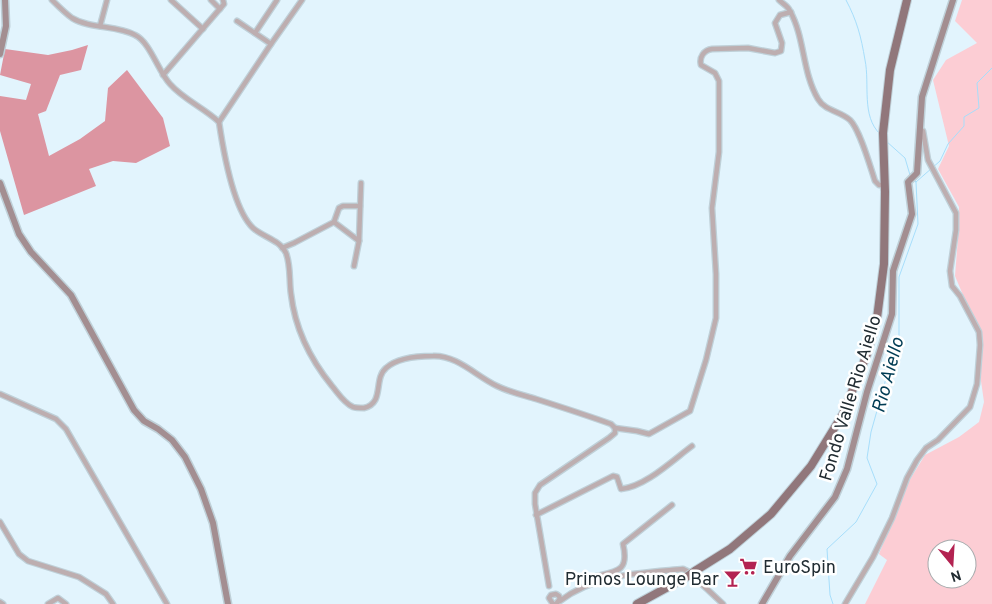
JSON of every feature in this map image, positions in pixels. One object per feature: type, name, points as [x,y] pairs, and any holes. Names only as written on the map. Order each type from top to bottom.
[{"type":"main road","points":[[637,604],[691,574],[730,549],[771,514],[811,466],[843,414],[867,354],[877,318],[884,264],[885,185],[883,133],[890,70],[907,0]]},
{"type":"street","points":[[0,54],[6,26],[5,0]]},
{"type":"street","points":[[52,0],[72,18],[136,35],[150,50],[171,86],[211,114],[218,122],[234,192],[243,212],[253,227],[282,248],[289,262],[291,294],[296,320],[308,351],[317,367],[345,402],[352,407],[361,408],[369,406],[378,395],[381,375],[384,369],[391,364],[412,357],[434,355],[452,360],[497,386],[611,424],[615,428],[637,430],[649,434],[690,411],[706,360],[716,318],[716,274],[712,208],[719,152],[718,81],[714,73],[701,65],[703,54],[706,50],[730,48],[748,48],[775,53],[780,51],[782,43],[775,23],[780,14],[791,12]]},
{"type":"street","points":[[100,26],[107,0]]},
{"type":"street","points":[[171,0],[203,29]]},
{"type":"street","points":[[211,0],[220,9]]},
{"type":"street","points":[[163,75],[220,9],[224,4],[224,0]]},
{"type":"street","points":[[255,33],[277,0]]},
{"type":"street","points":[[218,122],[302,0]]},
{"type":"street","points":[[779,0],[791,12],[799,33],[809,76],[818,99],[824,106],[850,120],[858,134],[875,181],[879,185],[885,185]]},
{"type":"street","points":[[845,604],[873,557],[892,518],[907,478],[926,448],[938,440],[970,406],[977,384],[979,332],[960,296],[952,286],[950,271],[956,230],[956,213],[928,160],[921,130],[922,97],[953,0]]},
{"type":"street","points":[[237,21],[272,44]]},
{"type":"street","name":"Fondo Valle Rio Aiello","points":[[762,604],[790,556],[835,496],[847,469],[870,384],[892,314],[893,271],[912,214],[908,182],[917,173],[921,130]]},
{"type":"street","points":[[0,184],[19,234],[31,252],[71,295],[134,410],[144,421],[172,440],[185,458],[201,489],[213,523],[228,604]]},
{"type":"street","points":[[354,266],[359,241],[361,184]]},
{"type":"street","points":[[282,248],[294,244],[334,222],[338,208],[343,206],[360,206]]},
{"type":"street","points":[[334,222],[359,241]]},
{"type":"street","points":[[0,394],[56,419],[66,429],[167,604]]},
{"type":"street","points":[[615,428],[615,434],[540,485],[535,493],[536,516],[549,586],[555,601],[593,582],[636,574],[682,569],[691,574],[722,604]]},
{"type":"street","points":[[536,516],[613,476],[617,477],[621,489],[638,484],[652,476],[692,446]]},
{"type":"street","points":[[593,582],[596,576],[616,572],[621,568],[626,556],[624,544],[672,505]]},
{"type":"street","points":[[0,522],[19,554],[28,561],[79,577],[106,594],[113,604]]},
{"type":"street","points":[[48,604],[58,598],[66,604]]},
{"type":"shaded area","points":[[962,0],[992,0],[992,604],[865,604],[887,560],[879,554],[906,486],[925,455],[959,437],[979,422],[984,402],[980,374],[982,340],[955,276],[959,207],[938,169],[949,146],[933,80],[946,60],[977,43],[955,21]]},
{"type":"shaded area","points":[[88,45],[81,70],[60,75],[46,111],[38,114],[49,156],[80,139],[105,121],[108,88],[127,70],[163,118],[170,146],[136,163],[113,161],[89,169],[96,186],[24,215],[0,131],[0,96],[26,100],[31,84],[0,75],[5,49],[48,55]]},
{"type":"waterway","name":"Rio Aiello","points":[[846,0],[856,22],[862,43],[870,118],[880,134]]},
{"type":"waterway","points":[[916,182],[940,161],[948,144],[964,126],[964,117],[979,108],[977,83],[992,68]]},
{"type":"waterway","name":"Rio Aiello","points":[[886,141],[905,158],[910,175]]},
{"type":"waterway","name":"Rio Aiello","points":[[833,604],[830,595],[827,549],[856,522],[877,484],[867,458],[871,432],[899,341],[899,277],[918,224],[916,182],[914,180]]},
{"type":"place","name":"EuroSpin","points":[[749,567]]},
{"type":"place","name":"Primos Lounge Bar","points":[[733,579]]}]
